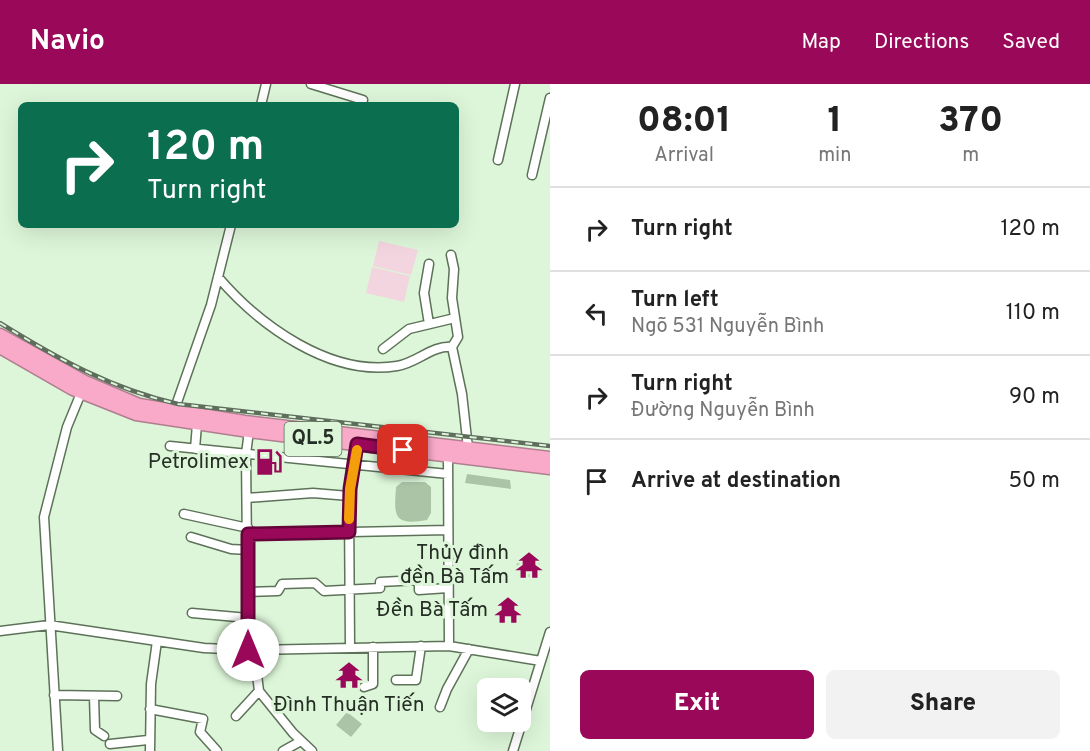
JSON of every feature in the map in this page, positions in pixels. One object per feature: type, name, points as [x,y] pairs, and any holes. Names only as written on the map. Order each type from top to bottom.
[{"type":"highway","name":"QL.5","points":[[0,335],[83,388],[139,405],[245,422],[550,458]]},
{"type":"highway","name":"QL.5","points":[[0,347],[136,414],[249,431],[550,468]]},
{"type":"street","points":[[262,102],[266,84]]},
{"type":"street","points":[[311,84],[363,100]]},
{"type":"street","points":[[498,160],[515,84]]},
{"type":"street","points":[[532,175],[550,98]]},
{"type":"street","points":[[174,411],[218,277],[230,228]]},
{"type":"street","points":[[451,255],[454,269],[452,298],[458,337],[453,347],[462,394],[468,448]]},
{"type":"street","points":[[429,264],[424,292],[429,324]]},
{"type":"street","points":[[218,277],[239,299],[273,326],[314,354],[333,361],[373,367],[396,366],[409,363],[433,350],[453,347]]},
{"type":"street","points":[[383,349],[409,329],[455,318]]},
{"type":"street","points":[[58,751],[44,517],[67,427],[83,388]]},
{"type":"street","points":[[195,448],[197,424]]},
{"type":"street","points":[[249,431],[246,454],[248,618],[259,692],[312,751]]},
{"type":"street","points":[[350,647],[349,496],[357,444]]},
{"type":"street","points":[[170,446],[448,474]]},
{"type":"street","points":[[448,455],[449,646]]},
{"type":"street","points":[[247,498],[314,493],[349,496]]},
{"type":"street","points":[[184,514],[248,531],[448,530]]},
{"type":"street","points":[[191,537],[231,549],[248,550]]},
{"type":"street","points":[[248,592],[280,591],[282,584],[315,583],[324,591],[380,588],[380,582],[419,580],[419,590],[448,588]]},
{"type":"street","points":[[192,613],[248,618]]},
{"type":"street","points":[[0,631],[49,625],[157,641],[251,650],[449,646],[541,661]]},
{"type":"street","points":[[513,751],[550,632]]},
{"type":"street","points":[[150,751],[148,740],[157,641]]},
{"type":"street","points":[[396,680],[416,680],[421,646]]},
{"type":"street","points":[[364,687],[373,684],[373,647]]},
{"type":"street","points":[[440,707],[469,649]]},
{"type":"street","points":[[236,716],[259,692]]},
{"type":"street","points":[[54,695],[117,696]]},
{"type":"street","points":[[94,696],[95,730],[104,736]]},
{"type":"street","points":[[150,709],[203,719],[200,732],[217,751]]},
{"type":"street","points":[[111,744],[148,740]]},
{"type":"street","points":[[283,751],[301,741]]},
{"type":"shaded area","points":[[379,241],[418,250],[411,275],[373,266]]},
{"type":"shaded area","points":[[372,267],[410,276],[404,302],[366,293]]},
{"type":"shaded area","points":[[467,474],[510,480],[511,489],[465,483]]},
{"type":"shaded area","points":[[402,482],[425,482],[431,487],[431,513],[427,520],[408,521],[398,517],[395,505],[396,487]]},
{"type":"shaded area","points":[[526,553],[539,557],[540,571],[531,578],[518,573],[516,560]]},
{"type":"shaded area","points":[[347,712],[362,724],[351,737],[336,725]]},
{"type":"railway","points":[[0,323],[86,371],[130,390],[178,404],[550,446]]},
{"type":"slow traffic","points":[[349,519],[350,489],[357,450]]},
{"type":"place","name":"Petrolimex","points":[[269,462]]},
{"type":"place","name":"Thủy đình đền Bà Tấm","points":[[529,565]]},
{"type":"place","name":"Đền Bà Tấm","points":[[508,610]]},
{"type":"place","name":"Đình Thuận Tiến","points":[[349,675]]},
{"type":"route","points":[[248,650],[248,534],[349,532],[350,489],[357,444],[403,450]]}]
